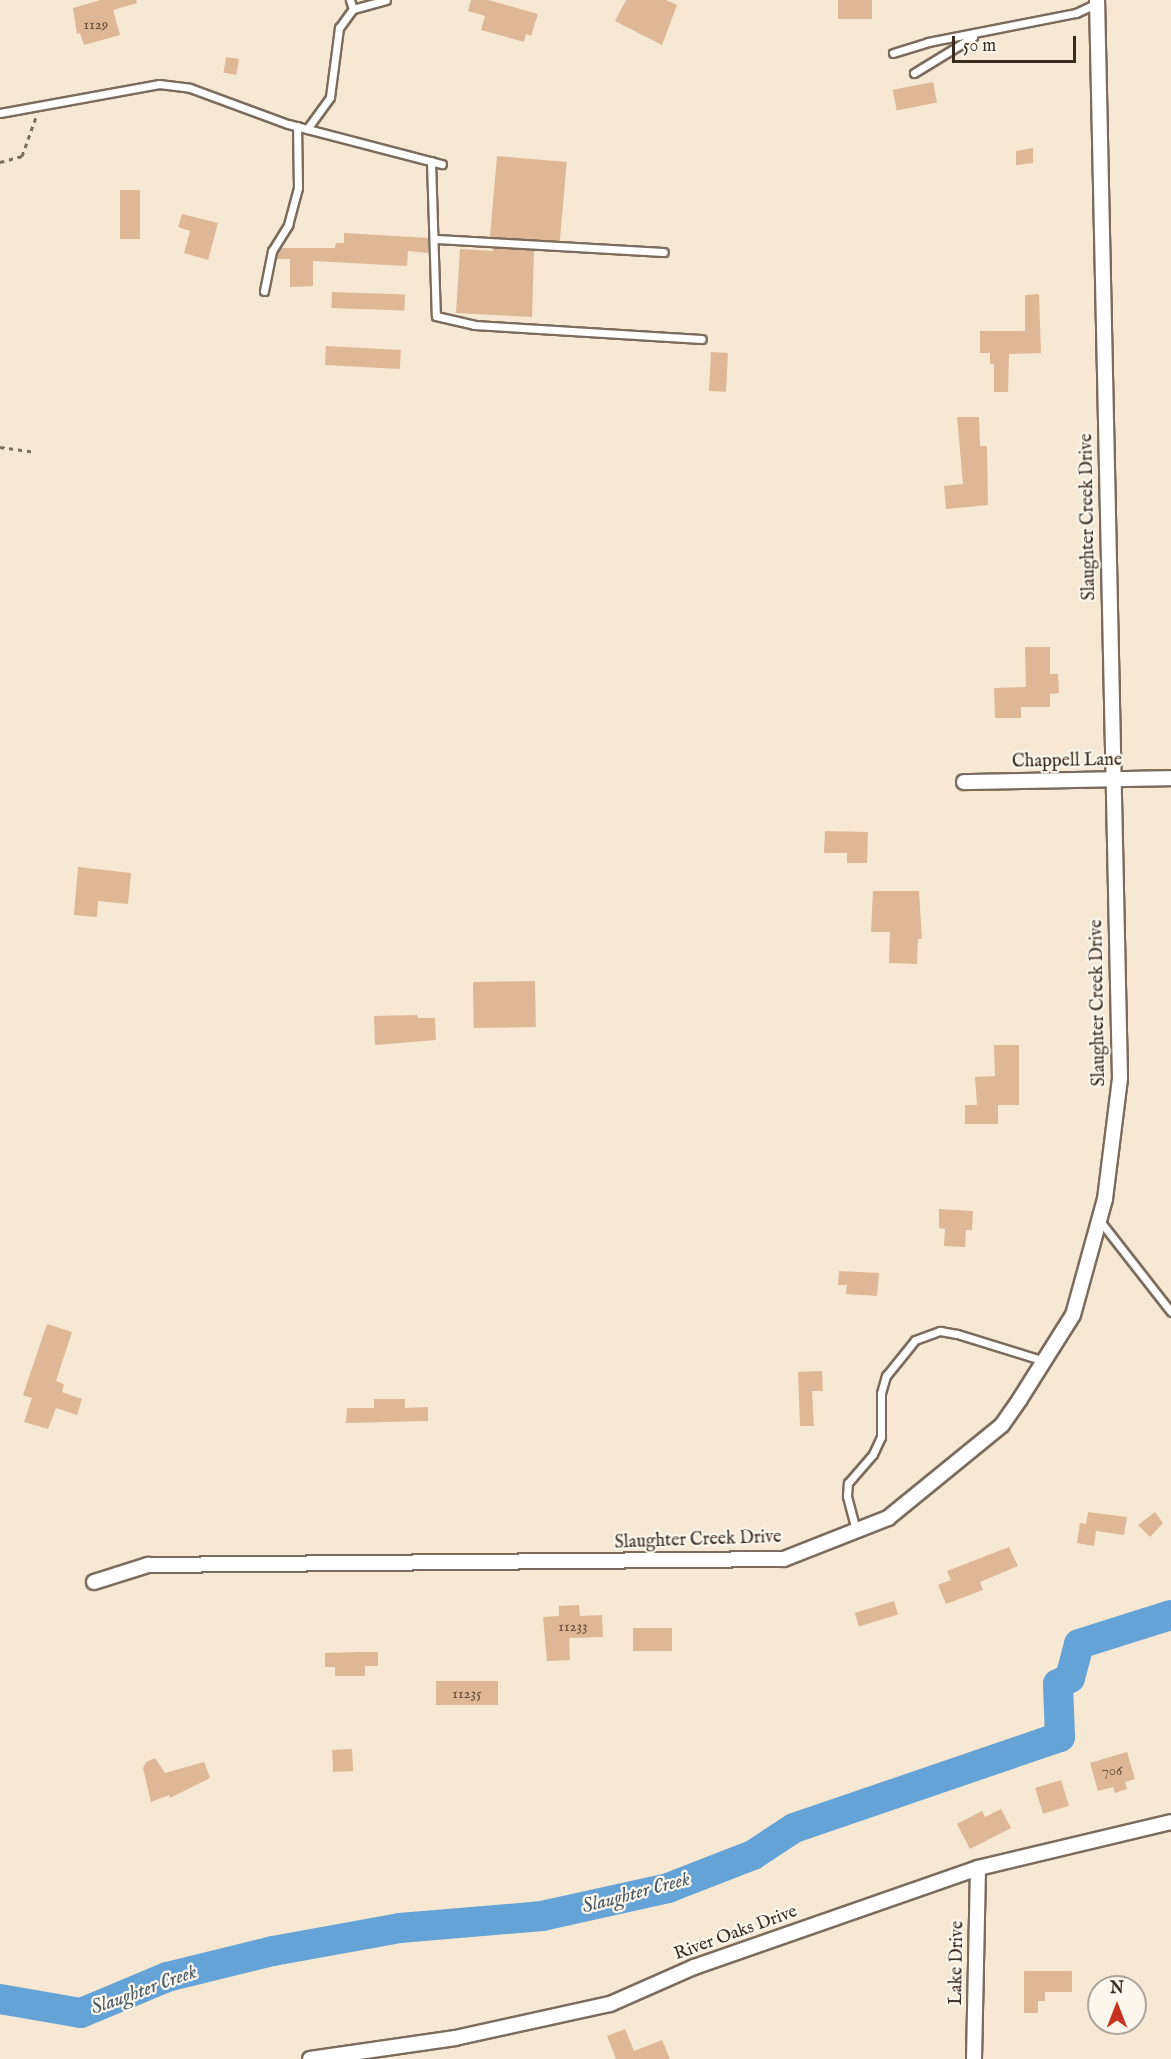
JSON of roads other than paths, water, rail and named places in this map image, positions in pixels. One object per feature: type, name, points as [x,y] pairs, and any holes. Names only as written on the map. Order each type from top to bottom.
[{"type":"street","name":"Slaughter Creek Drive","points":[[94,1582],[148,1565],[783,1559],[888,1518],[1002,1425],[1044,1361],[1073,1315],[1100,1221],[1120,1078],[1097,2]]},
{"type":"street","name":"Chappell Lane","points":[[964,782],[1171,778]]},
{"type":"street","name":"River Oaks Drive","points":[[310,2059],[455,2038],[610,2004],[694,1967],[978,1868],[1171,1822]]},
{"type":"street","name":"Lake Drive","points":[[974,2059],[978,1868]]},
{"type":"lane","points":[[350,0],[353,9]]},
{"type":"lane","points":[[308,129],[330,97],[339,28],[353,9],[386,0]]},
{"type":"lane","points":[[893,53],[1076,13],[1097,2]]},
{"type":"lane","points":[[914,73],[977,35]]},
{"type":"lane","points":[[0,113],[159,84],[190,88],[297,126],[442,164]]},
{"type":"lane","points":[[264,291],[272,251],[288,225],[298,188],[297,126]]},
{"type":"lane","points":[[431,161],[436,239],[434,307],[436,316],[445,321],[702,339]]},
{"type":"lane","points":[[436,239],[664,252]]},
{"type":"lane","points":[[1100,1221],[1171,1312]]},
{"type":"lane","points":[[856,1530],[847,1496],[848,1483],[873,1454],[881,1437],[881,1393],[886,1376],[915,1340],[926,1334],[957,1334],[1044,1361]]},
{"type":"waterway","name":"Slaughter Creek","points":[[0,1999],[81,2013],[167,1977],[273,1951],[400,1928],[542,1916],[668,1888],[753,1855],[794,1828],[1060,1737],[1058,1684],[1070,1678],[1079,1644],[1171,1615]]}]
